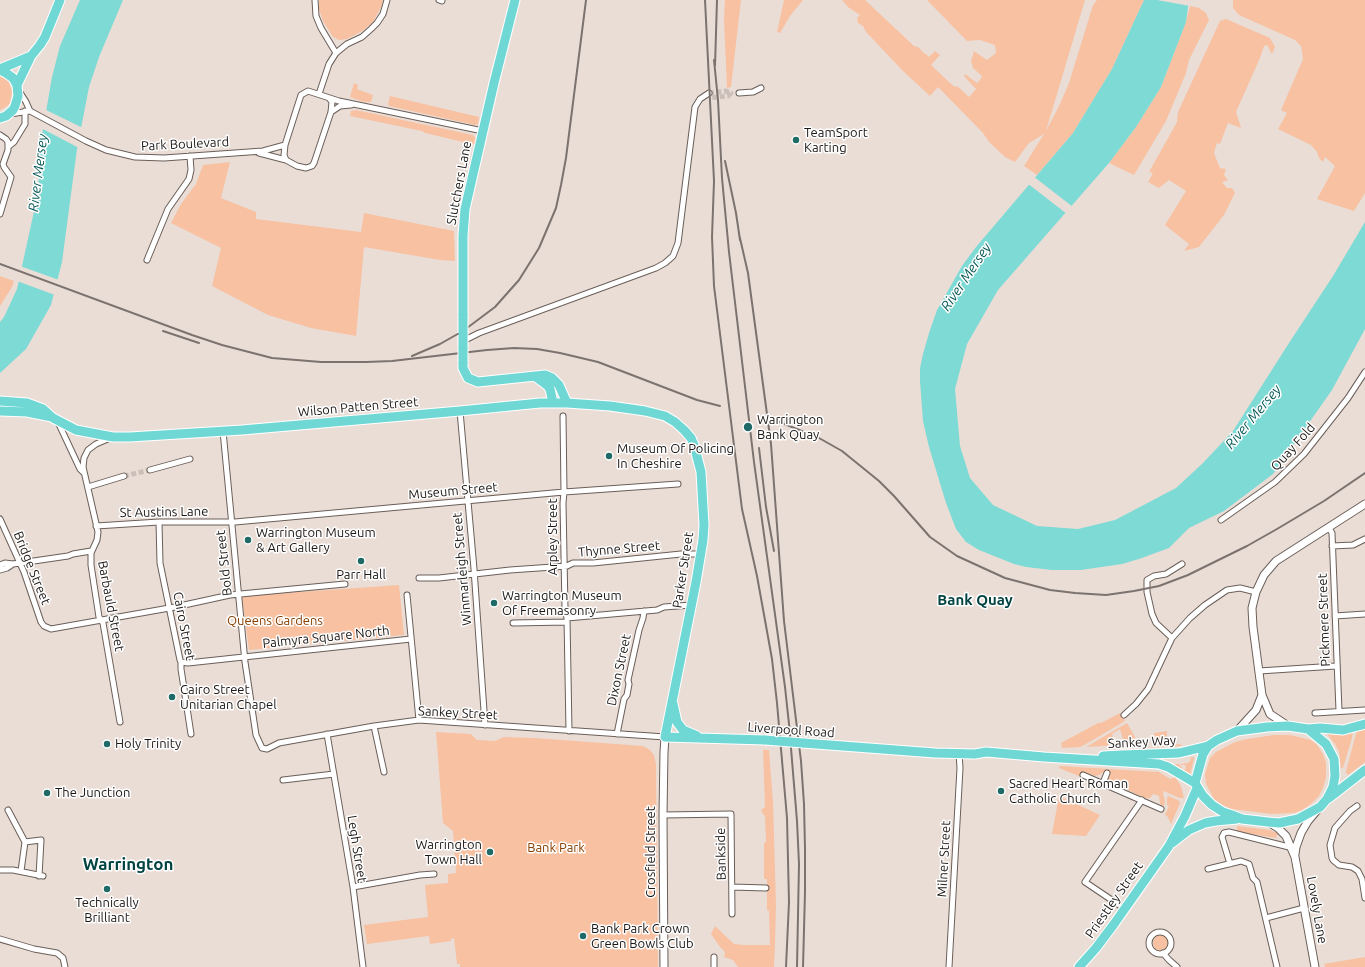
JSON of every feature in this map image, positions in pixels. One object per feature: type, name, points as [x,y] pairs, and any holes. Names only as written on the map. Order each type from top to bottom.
[{"type":"highway","points":[[4,117],[16,106],[18,88],[31,56],[45,37],[60,0]]},
{"type":"highway","name":"Slutchers Lane","points":[[515,0],[464,216],[462,250],[463,362],[468,378],[478,382],[545,375],[552,378],[559,385],[567,403]]},
{"type":"highway","points":[[0,69],[31,56]]},
{"type":"highway","points":[[0,69],[13,78],[18,88]]},
{"type":"highway","points":[[536,377],[550,389],[553,403]]},
{"type":"highway","points":[[0,401],[28,403],[43,409],[55,418]]},
{"type":"highway","name":"Wilson Patten Street","points":[[55,418],[76,430],[113,437],[130,437],[223,431],[553,403],[610,406],[645,411],[667,417]]},
{"type":"highway","points":[[0,411],[27,412],[55,418]]},
{"type":"highway","name":"Parker Street","points":[[665,737],[692,604],[704,525],[701,478],[694,445],[688,434],[667,417]]},
{"type":"highway","points":[[672,701],[676,720],[683,730],[689,734],[706,738]]},
{"type":"highway","points":[[1365,724],[1343,730],[1320,728],[1308,729],[1288,726],[1237,731],[1208,746],[1203,754],[1196,785],[1203,796],[1212,805],[1223,812],[1242,819],[1279,823],[1298,819],[1320,807],[1365,770]]},
{"type":"highway","points":[[1308,729],[1326,744],[1334,759],[1335,776],[1328,799]]},
{"type":"highway","name":"Liverpool Road","points":[[665,737],[765,740],[935,753],[975,754],[986,752]]},
{"type":"highway","name":"Sankey Way","points":[[1076,759],[1122,755],[1179,753],[1208,746]]},
{"type":"highway","name":"Liverpool Road","points":[[916,751],[935,747],[952,747],[975,749],[986,752],[1048,757]]},
{"type":"highway","name":"Sankey Way","points":[[1048,757],[1159,764],[1168,767],[1196,785]]},
{"type":"highway","name":"Priestley Street","points":[[1079,967],[1096,948],[1169,846],[1185,816],[1196,785]]},
{"type":"highway","name":"Priestley Street","points":[[1169,846],[1189,830],[1205,823],[1228,819],[1242,819]]},
{"type":"street","points":[[315,0],[316,16],[321,28],[336,53]]},
{"type":"street","points":[[320,94],[329,64],[336,53],[348,44],[362,37],[377,23],[383,14],[387,0]]},
{"type":"street","name":"Park Boulevard","points":[[18,88],[26,102],[28,111],[106,150],[134,158],[164,158],[254,152],[271,150],[285,145]]},
{"type":"street","points":[[739,93],[753,92],[761,88]]},
{"type":"street","points":[[286,160],[284,155],[285,145],[301,95],[308,91],[329,98],[483,131]]},
{"type":"street","points":[[463,341],[479,333],[656,268],[673,256],[678,243],[695,107],[700,99],[708,96]]},
{"type":"street","points":[[329,98],[332,102],[332,112]]},
{"type":"street","points":[[332,112],[340,106],[357,104]]},
{"type":"street","points":[[0,214],[11,181],[10,175],[5,170],[3,164],[9,146],[14,142],[25,124],[28,111],[4,117]]},
{"type":"street","name":"Park Boulevard","points":[[254,152],[286,160],[297,166],[306,168],[312,166],[332,112]]},
{"type":"street","points":[[0,135],[6,139],[9,146]]},
{"type":"street","points":[[147,260],[168,209],[189,179],[191,170],[190,156]]},
{"type":"street","name":"Quay Fold","points":[[1221,520],[1275,482],[1304,454],[1348,398],[1365,372]]},
{"type":"street","name":"Winmarleigh Street","points":[[460,411],[485,725]]},
{"type":"street","name":"Arpley Street","points":[[563,416],[564,566],[565,609],[567,620],[569,731]]},
{"type":"street","name":"Barbauld Street","points":[[55,418],[83,473],[88,487],[96,526],[97,540],[90,556],[91,565],[100,617],[103,623],[120,722]]},
{"type":"street","name":"Bold Street","points":[[223,431],[245,657],[258,740]]},
{"type":"street","name":"Barbauld Street","points":[[83,473],[83,462],[88,450],[96,444],[113,437]]},
{"type":"street","points":[[150,470],[190,459]]},
{"type":"street","points":[[88,487],[124,476]]},
{"type":"street","name":"Museum Street","points":[[231,522],[564,492],[678,484]]},
{"type":"street","points":[[1288,726],[1270,714],[1262,695],[1253,627],[1252,608],[1256,592],[1264,574],[1276,561],[1365,504]]},
{"type":"street","name":"Bridge Street","points":[[0,519],[20,563],[41,622],[44,626],[55,629],[101,620]]},
{"type":"street","name":"St Austins Lane","points":[[96,526],[160,522],[231,522]]},
{"type":"street","name":"Cairo Street","points":[[160,522],[159,556],[181,662],[180,669],[191,734]]},
{"type":"street","name":"Pickmere Street","points":[[1329,528],[1332,533],[1336,666],[1339,711]]},
{"type":"street","points":[[1332,546],[1353,545],[1365,540]]},
{"type":"street","points":[[0,564],[13,564],[92,551]]},
{"type":"street","name":"Thynne Street","points":[[419,578],[439,578],[564,566],[574,563],[593,563],[681,554],[700,554]]},
{"type":"street","points":[[0,570],[13,564]]},
{"type":"street","points":[[1172,638],[1156,623],[1152,614],[1147,592],[1147,580],[1154,576],[1166,574],[1182,564]]},
{"type":"street","points":[[101,620],[238,594],[345,584]]},
{"type":"street","points":[[1124,715],[1148,690],[1172,638],[1190,618],[1205,605],[1227,590],[1240,588],[1256,592]]},
{"type":"street","points":[[407,595],[418,720]]},
{"type":"street","points":[[513,623],[567,620],[692,604]]},
{"type":"street","name":"Dixon Street","points":[[617,734],[624,699],[628,690],[628,680],[644,611]]},
{"type":"street","points":[[1335,616],[1365,614]]},
{"type":"street","name":"Palmyra Square North","points":[[181,662],[186,663],[411,639]]},
{"type":"street","points":[[1259,671],[1336,666]]},
{"type":"street","points":[[1237,731],[1256,710],[1262,695]]},
{"type":"street","points":[[1315,713],[1365,710]]},
{"type":"street","name":"Sankey Street","points":[[258,740],[262,748],[267,749],[278,743],[374,726],[418,720],[665,737]]},
{"type":"street","points":[[374,726],[384,772]]},
{"type":"street","name":"Legh Street","points":[[328,734],[363,967]]},
{"type":"street","name":"Crosfield Street","points":[[664,967],[663,815],[665,737]]},
{"type":"street","name":"Milner Street","points":[[949,967],[960,768],[959,753]]},
{"type":"street","points":[[1103,783],[1107,773]]},
{"type":"street","points":[[283,780],[334,774]]},
{"type":"street","points":[[1083,775],[1161,809]]},
{"type":"street","points":[[1152,805],[1155,798]]},
{"type":"street","points":[[1125,909],[1085,882],[1142,800]]},
{"type":"street","points":[[1357,806],[1350,811],[1336,828],[1330,845],[1333,860],[1340,865],[1352,867],[1358,871],[1362,879],[1365,898]]},
{"type":"street","points":[[1230,864],[1222,837],[1224,833],[1229,832],[1294,848],[1300,833],[1320,807]]},
{"type":"street","points":[[8,810],[25,842],[21,871]]},
{"type":"street","name":"Bankside","points":[[663,815],[731,814],[732,914]]},
{"type":"street","name":"Lovely Lane","points":[[1268,822],[1282,831],[1294,848],[1315,967]]},
{"type":"street","points":[[0,870],[21,871],[41,876],[41,840],[25,842]]},
{"type":"street","points":[[1208,869],[1240,861],[1249,864],[1252,878],[1256,882],[1266,918],[1277,967]]},
{"type":"street","points":[[352,887],[428,877],[434,874]]},
{"type":"street","points":[[732,887],[766,888]]},
{"type":"street","points":[[1266,918],[1304,908]]},
{"type":"street","points":[[1158,932],[1168,935],[1171,942],[1169,949],[1164,953],[1157,953],[1150,945],[1151,939],[1158,932]]},
{"type":"street","points":[[0,940],[34,949],[55,952],[62,956],[65,962],[65,967]]},
{"type":"street","points":[[1164,953],[1177,967]]},
{"type":"street","points":[[714,958],[714,967]]},
{"type":"green space","points":[[319,0],[383,0],[373,22],[364,30],[347,39],[339,40],[333,37],[323,21],[319,9]]},
{"type":"green space","points":[[725,0],[741,0],[731,87],[727,88],[724,20]]},
{"type":"green space","points":[[784,0],[803,0],[790,16],[780,33],[777,32]]},
{"type":"green space","points":[[842,0],[865,0],[914,46],[918,47],[929,57],[935,51],[940,55],[931,65],[950,83],[955,87],[957,86],[969,97],[976,89],[964,76],[965,74],[977,83],[982,76],[973,68],[971,61],[974,51],[987,60],[996,53],[995,45],[980,40],[967,41],[927,0],[1085,0],[1046,131],[1069,83],[1093,5],[1097,0],[1144,0],[1112,69],[1073,133],[1037,175],[1024,166],[1044,134],[1029,143],[1015,162],[1005,157],[938,87],[930,96],[903,71],[866,32],[863,26],[858,23],[857,18],[860,15],[848,7]]},
{"type":"green space","points":[[1233,0],[1365,0],[1365,193],[1354,211],[1317,199],[1335,166],[1325,157],[1323,162],[1311,145],[1278,129],[1287,113],[1281,110],[1303,59],[1301,46],[1295,40],[1239,15],[1233,8]]},
{"type":"green space","points":[[1190,6],[1199,8],[1206,13],[1209,20],[1189,60],[1186,73],[1166,121],[1134,175],[1109,163],[1136,127],[1161,87],[1186,22]]},
{"type":"green space","points":[[1226,19],[1270,38],[1275,47],[1272,54],[1267,45],[1264,46],[1236,112],[1241,128],[1228,123],[1220,144],[1217,143],[1214,153],[1220,168],[1226,169],[1224,175],[1228,180],[1222,182],[1227,188],[1232,188],[1235,193],[1224,215],[1199,247],[1184,251],[1189,244],[1165,225],[1186,191],[1169,180],[1159,188],[1148,182],[1153,173],[1149,172],[1177,122],[1178,112],[1220,21]]},
{"type":"green space","points":[[0,75],[8,80],[12,91],[10,103],[0,110]]},
{"type":"green space","points":[[354,83],[358,85],[357,89],[373,95],[371,102],[364,102],[350,97]]},
{"type":"green space","points":[[390,96],[479,117],[478,124],[475,125],[389,106]]},
{"type":"green space","points":[[356,110],[473,135],[477,140],[476,145],[422,131],[350,116],[351,111]]},
{"type":"green space","points":[[230,162],[221,198],[256,212],[256,219],[361,232],[364,213],[454,231],[455,261],[440,260],[364,247],[356,336],[311,328],[268,315],[212,286],[221,248],[171,223],[181,204],[196,184],[203,165]]},
{"type":"green space","points":[[0,276],[14,281],[0,306]]},
{"type":"green space","name":"Queens Gardens","points":[[399,585],[404,635],[249,650],[242,596]]},
{"type":"green space","points":[[1120,713],[1125,721],[1080,747],[1062,748],[1061,743]]},
{"type":"green space","points":[[1127,723],[1139,744],[1086,747]],"holes":[[[1120,729],[1124,743],[1115,743],[1112,734]]]},
{"type":"green space","points":[[1365,728],[1365,762],[1348,775],[1346,771],[1357,730]]},
{"type":"green space","points":[[1167,731],[1167,735],[1163,743],[1156,743],[1154,733]]},
{"type":"green space","points":[[1353,731],[1343,768],[1341,768],[1339,752],[1327,734]]},
{"type":"green space","name":"Bank Park","points":[[436,732],[471,734],[477,740],[495,741],[504,737],[535,738],[643,746],[650,750],[654,755],[656,764],[658,967],[460,967],[460,964],[457,964],[454,938],[451,939],[451,941],[430,944],[429,936],[367,944],[364,925],[428,917],[425,885],[448,883],[448,874],[456,873],[453,831],[443,823]]},
{"type":"green space","points":[[1274,735],[1290,735],[1311,740],[1317,745],[1323,754],[1326,763],[1326,777],[1319,796],[1302,810],[1294,813],[1272,814],[1231,809],[1214,799],[1206,784],[1205,774],[1210,758],[1216,752],[1235,742]]},
{"type":"green space","points":[[1180,744],[1182,746],[1139,748],[1139,747]]},
{"type":"green space","points":[[763,750],[769,750],[773,802],[776,906],[774,967],[738,967],[733,960],[724,957],[725,952],[711,934],[715,926],[734,944],[770,945],[769,911],[767,910],[767,879],[764,879],[764,844],[766,841],[765,816],[761,810],[765,807]]},
{"type":"green space","points":[[1193,757],[1190,776],[1174,765],[1180,764],[1182,769],[1185,770],[1186,765],[1181,764],[1188,763],[1191,760],[1190,758]]},
{"type":"green space","points":[[1060,766],[1159,772],[1170,779],[1175,777],[1181,786],[1184,798],[1179,798],[1164,791],[1164,806],[1160,804],[1159,796],[1153,794],[1150,798],[1145,798],[1108,781],[1109,774],[1104,772],[1095,776],[1083,772],[1082,775],[1079,776],[1059,768]]},
{"type":"green space","points":[[1059,796],[1100,815],[1086,836],[1052,834]]},
{"type":"green space","points":[[1168,796],[1178,800],[1180,803],[1171,824],[1165,815],[1169,806],[1167,805]]},
{"type":"green space","points":[[1237,826],[1270,830],[1281,835],[1277,835],[1276,838],[1237,832]]},
{"type":"green space","points":[[1161,935],[1167,937],[1169,943],[1167,949],[1161,951],[1155,949],[1153,943],[1155,937]]},
{"type":"green space","points":[[1365,957],[1365,967],[1325,967],[1324,964]]},
{"type":"water","points":[[80,0],[123,0],[99,57],[89,87],[77,149],[62,262],[51,305],[26,349],[0,373],[0,322],[4,317],[17,289],[38,193],[41,141],[52,77],[60,46]]},
{"type":"water","name":"River Mersey","points":[[1144,0],[1189,0],[1186,22],[1161,87],[1136,127],[1109,163],[998,290],[967,344],[955,389],[960,446],[970,478],[993,505],[1037,526],[1078,529],[1115,520],[1176,488],[1203,463],[1233,431],[1333,276],[1365,222],[1365,329],[1332,390],[1273,474],[1224,511],[1189,528],[1169,548],[1122,564],[1081,570],[1052,570],[1026,567],[1014,564],[979,550],[966,542],[956,529],[946,503],[929,447],[923,421],[920,368],[929,333],[937,310],[962,266],[976,247],[1073,133],[1112,69]]},
{"type":"pier","points":[[1157,0],[1191,0],[1190,6]]},
{"type":"pier","points":[[44,109],[83,128],[79,148],[41,128]]},
{"type":"pier","points":[[1033,176],[1073,207],[1067,214],[1027,183]]},
{"type":"pier","points":[[20,266],[59,280],[55,295],[17,281]]},
{"type":"tunnel","points":[[709,93],[726,91],[731,93],[728,96],[709,98]]},
{"type":"tunnel","points":[[124,476],[150,470]]},
{"type":"railway","points":[[412,356],[440,344],[463,331],[495,307],[519,280],[539,248],[556,208],[561,185],[566,158],[586,0]]},
{"type":"railway","points":[[705,0],[714,181],[712,237],[714,286],[742,509],[757,576],[772,659],[777,703],[787,818],[789,902],[786,967]]},
{"type":"railway","points":[[715,66],[717,0]]},
{"type":"railway","points":[[714,60],[718,100],[722,178],[729,252],[754,462],[789,724],[799,864],[797,967]]},
{"type":"railway","points":[[725,161],[740,240]]},
{"type":"railway","points":[[739,234],[748,273],[771,444],[784,621],[801,761],[805,849],[803,967]]},
{"type":"railway","points":[[0,264],[192,335],[222,345],[272,358],[321,362],[366,362],[392,361],[487,350],[514,348],[537,349],[598,362],[697,400],[720,406]]},
{"type":"railway","points":[[163,331],[199,343]]},
{"type":"railway","points":[[777,421],[819,438],[842,451],[879,481],[930,537],[957,556],[1005,578],[1050,590],[1075,593],[1106,595],[1134,591],[1159,586],[1188,575],[1247,546],[1277,529],[1324,501],[1365,473]]},
{"type":"railway","points":[[759,448],[766,507],[774,551]]},
{"type":"place","name":"TeamSport Karting","points":[[796,140]]},
{"type":"place","name":"Warrington Bank Quay","points":[[748,427]]},
{"type":"place","name":"Museum Of Policing In Cheshire","points":[[609,456]]},
{"type":"place","name":"Warrington Museum & Art Gallery","points":[[248,540]]},
{"type":"place","name":"Parr Hall","points":[[361,561]]},
{"type":"place","name":"Warrington Museum Of Freemasonry","points":[[494,603]]},
{"type":"place","name":"Cairo Street Unitarian Chapel","points":[[172,697]]},
{"type":"place","name":"Holy Trinity","points":[[107,744]]},
{"type":"place","name":"Sacred Heart Roman Catholic Church","points":[[1001,791]]},
{"type":"place","name":"The Junction","points":[[47,793]]},
{"type":"place","name":"Warrington Town Hall","points":[[490,852]]},
{"type":"place","name":"Technically Brilliant","points":[[107,889]]},
{"type":"place","name":"Bank Park Crown Green Bowls Club","points":[[583,936]]},
{"type":"district","name":"Bank Quay","points":[[975,600]]},
{"type":"district","name":"Warrington","points":[[128,864]]}]
